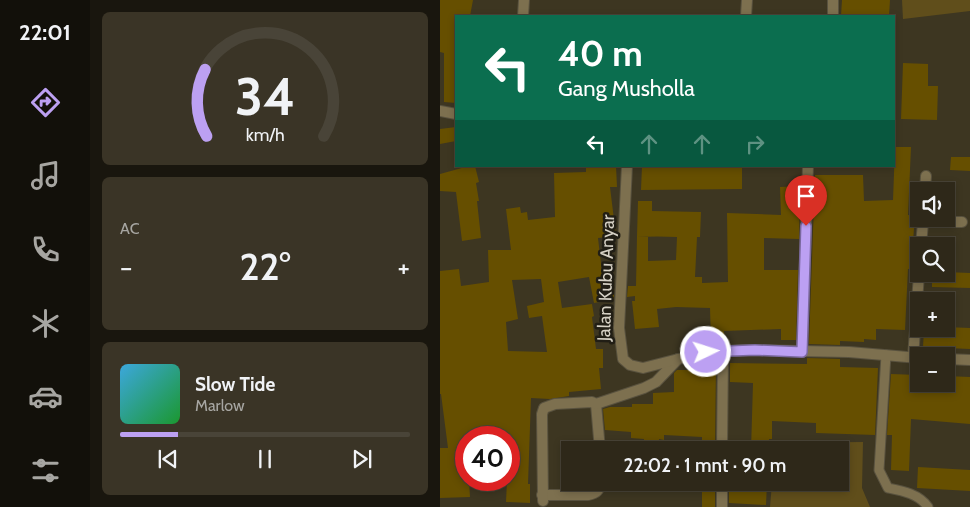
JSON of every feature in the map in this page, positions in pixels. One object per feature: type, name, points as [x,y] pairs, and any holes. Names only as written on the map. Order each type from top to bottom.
[{"type":"street","points":[[523,15],[524,0]]},
{"type":"street","points":[[746,15],[747,0]]},
{"type":"street","points":[[833,0],[833,15]]},
{"type":"street","points":[[440,111],[455,114]]},
{"type":"street","name":"Jalan Kubu Anyar","points":[[627,167],[619,328],[623,359],[630,365],[643,368],[658,366],[706,352],[755,350],[849,352],[910,357]]},
{"type":"street","points":[[802,352],[808,167]]},
{"type":"street","points":[[926,176],[926,182]]},
{"type":"street","points":[[955,222],[962,222]]},
{"type":"street","points":[[916,347],[919,282]]},
{"type":"street","points":[[722,441],[723,351]]},
{"type":"street","points":[[599,491],[588,496],[543,498],[542,414],[544,408],[555,404],[592,402],[596,404],[644,388],[656,382],[678,359]]},
{"type":"street","points":[[955,359],[970,360]]},
{"type":"street","points":[[596,404],[599,441]]},
{"type":"street","points":[[722,491],[722,507]]},
{"type":"lane","points":[[886,355],[879,470],[888,488],[918,497],[928,507]]},
{"type":"shaded area","points":[[902,0],[970,0],[970,11],[903,19]]},
{"type":"shaded area","points":[[849,442],[863,442],[862,488],[870,507],[770,507],[771,491],[849,491]]},
{"type":"building","points":[[440,0],[473,0],[470,15],[455,15],[455,103],[444,102],[444,53],[440,52]]},
{"type":"building","points":[[842,0],[890,0],[889,15],[841,15]]},
{"type":"building","points":[[903,63],[928,64],[928,86],[938,86],[937,120],[901,119]]},
{"type":"building","points":[[455,127],[455,141],[440,144],[440,129]]},
{"type":"building","points":[[895,147],[911,147],[908,215],[910,215],[910,227],[914,227],[913,237],[910,237],[910,269],[908,269],[905,330],[876,329],[876,340],[864,339],[864,342],[840,341],[840,345],[809,344],[815,175],[863,175],[864,201],[893,200]]},
{"type":"building","points":[[951,157],[970,157],[970,171],[950,170]]},
{"type":"building","points":[[465,167],[475,167],[479,182],[476,183],[481,238],[462,241],[456,192],[440,191],[440,174]]},
{"type":"building","points":[[586,167],[616,167],[617,187],[610,187],[616,236],[598,238],[603,281],[608,280],[609,288],[614,288],[614,299],[594,303],[589,277],[558,282],[562,308],[592,304],[596,349],[603,349],[603,368],[599,368],[601,389],[569,392],[569,396],[550,399],[531,398],[528,484],[530,484],[530,503],[506,502],[506,491],[520,491],[520,426],[455,426],[455,491],[470,491],[470,497],[440,498],[440,448],[448,448],[440,394],[440,271],[459,269],[461,286],[489,282],[488,250],[511,250],[506,209],[520,207],[521,213],[527,212],[528,220],[555,217],[554,173],[586,172]],"holes":[[[541,279],[544,302],[527,306],[529,318],[542,316],[547,352],[508,351],[506,322],[518,319],[512,280]]]},
{"type":"building","points":[[642,167],[742,167],[742,189],[641,190]]},
{"type":"building","points":[[800,186],[799,239],[764,238],[764,270],[798,270],[796,340],[781,340],[781,329],[724,331],[725,341],[711,341],[710,308],[676,307],[657,309],[659,327],[635,329],[632,301],[635,301],[635,296],[627,297],[628,286],[636,286],[638,201],[652,201],[652,211],[701,212],[700,237],[697,237],[695,277],[702,277],[702,283],[728,282],[727,213],[781,215],[780,187]],"holes":[[[648,236],[677,237],[676,260],[648,261]]]},
{"type":"building","points":[[955,272],[970,273],[970,288],[932,287],[932,282],[955,282]]},
{"type":"building","points":[[955,327],[970,328],[970,349],[923,347],[924,337],[955,337]]},
{"type":"building","points":[[807,358],[840,359],[840,367],[878,368],[875,435],[816,433],[816,423],[772,421],[772,439],[769,439],[769,441],[751,441],[753,383],[730,382],[730,363],[807,364]]},
{"type":"building","points":[[716,362],[715,441],[702,441],[702,437],[664,435],[664,440],[644,441],[644,439],[631,438],[631,432],[605,430],[603,409],[610,407],[632,407],[632,404],[653,404],[653,393],[674,392],[674,373],[677,370],[695,370],[695,363]]},
{"type":"building","points":[[891,374],[910,375],[910,392],[955,392],[955,376],[970,377],[970,424],[911,419],[909,471],[891,470],[892,435],[887,435]]},
{"type":"building","points":[[918,467],[970,470],[970,491],[917,488]]},
{"type":"building","points":[[702,491],[715,491],[715,507],[702,507]]},
{"type":"building","points":[[729,491],[767,491],[766,505],[729,503]]},
{"type":"route","points":[[706,352],[755,350],[802,352],[806,226]]}]
